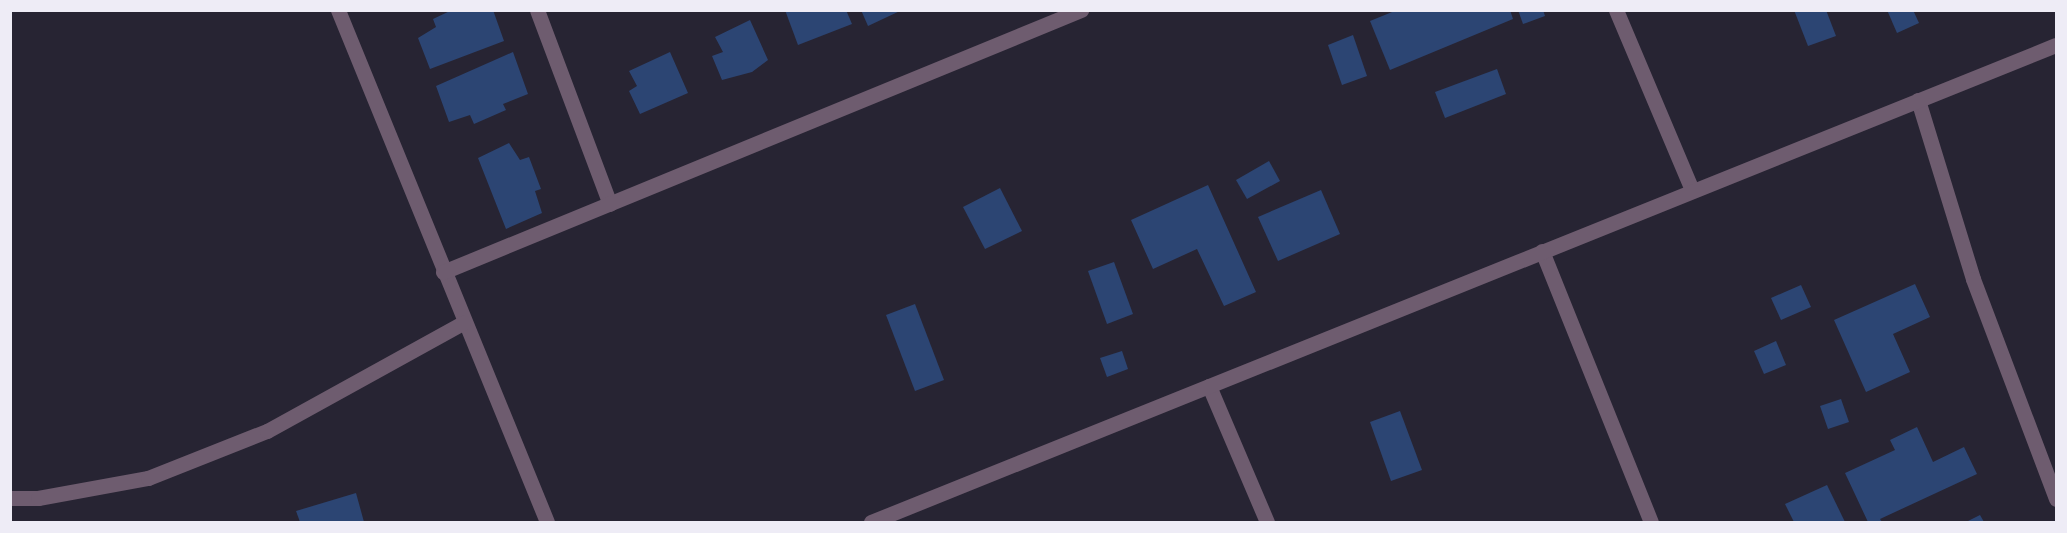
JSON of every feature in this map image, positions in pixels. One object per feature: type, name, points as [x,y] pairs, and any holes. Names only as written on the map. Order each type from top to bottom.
[{"type":"street","points":[[338,10],[463,323],[547,522]]},
{"type":"street","points":[[537,10],[610,204]]},
{"type":"street","points":[[443,272],[1081,10]]},
{"type":"street","points":[[1616,10],[1692,190]]},
{"type":"street","points":[[871,522],[2056,45]]},
{"type":"street","points":[[1918,100],[1973,279],[2049,459],[2056,499]]},
{"type":"street","points":[[1542,251],[1651,522]]},
{"type":"street","points":[[10,498],[38,498],[148,477],[267,431],[463,323]]},
{"type":"street","points":[[1209,386],[1267,522]]},
{"type":"building","points":[[452,10],[493,10],[504,41],[430,69],[418,38],[436,27],[433,19]]},
{"type":"building","points":[[785,10],[846,10],[852,24],[798,45]]},
{"type":"building","points":[[861,10],[902,10],[868,26]]},
{"type":"building","points":[[1397,10],[1510,10],[1513,19],[1390,70],[1370,21]]},
{"type":"building","points":[[1518,10],[1543,10],[1545,16],[1523,24]]},
{"type":"building","points":[[1794,10],[1826,10],[1836,36],[1808,46]]},
{"type":"building","points":[[1887,10],[1913,10],[1919,23],[1897,33]]},
{"type":"building","points":[[750,20],[768,60],[752,72],[722,80],[712,56],[723,52],[715,37]]},
{"type":"building","points":[[1353,35],[1367,76],[1342,85],[1328,45]]},
{"type":"building","points":[[513,52],[528,94],[503,104],[506,110],[474,124],[470,115],[449,122],[436,86]]},
{"type":"building","points":[[670,52],[688,93],[640,114],[629,91],[637,86],[629,71]]},
{"type":"building","points":[[1497,69],[1506,94],[1445,118],[1435,92]]},
{"type":"building","points":[[509,143],[520,160],[529,157],[541,189],[535,191],[542,213],[506,229],[478,158]]},
{"type":"building","points":[[1269,161],[1280,181],[1247,199],[1236,180]]},
{"type":"building","points":[[1208,185],[1256,292],[1224,306],[1197,249],[1153,269],[1131,220]]},
{"type":"building","points":[[1000,188],[1022,231],[985,249],[963,207]]},
{"type":"building","points":[[1321,190],[1340,234],[1278,261],[1258,217]]},
{"type":"building","points":[[1114,262],[1133,314],[1107,324],[1088,271]]},
{"type":"building","points":[[1915,284],[1930,317],[1893,334],[1910,372],[1866,392],[1834,320]]},
{"type":"building","points":[[1801,285],[1811,307],[1781,320],[1771,298]]},
{"type":"building","points":[[915,304],[944,380],[915,391],[886,315]]},
{"type":"building","points":[[1776,341],[1786,365],[1764,374],[1754,351]]},
{"type":"building","points":[[1122,351],[1128,369],[1107,377],[1100,358]]},
{"type":"building","points":[[1841,399],[1849,422],[1828,429],[1820,406]]},
{"type":"building","points":[[1400,411],[1422,470],[1391,481],[1370,422]]},
{"type":"building","points":[[1917,427],[1933,462],[1964,447],[1977,474],[1880,519],[1882,522],[1868,522],[1845,473],[1895,450],[1890,440]]},
{"type":"building","points":[[1827,485],[1845,522],[1794,522],[1785,504]]},
{"type":"building","points":[[356,493],[364,522],[300,522],[296,511]]},
{"type":"building","points":[[1980,515],[1984,522],[1966,522]]}]
